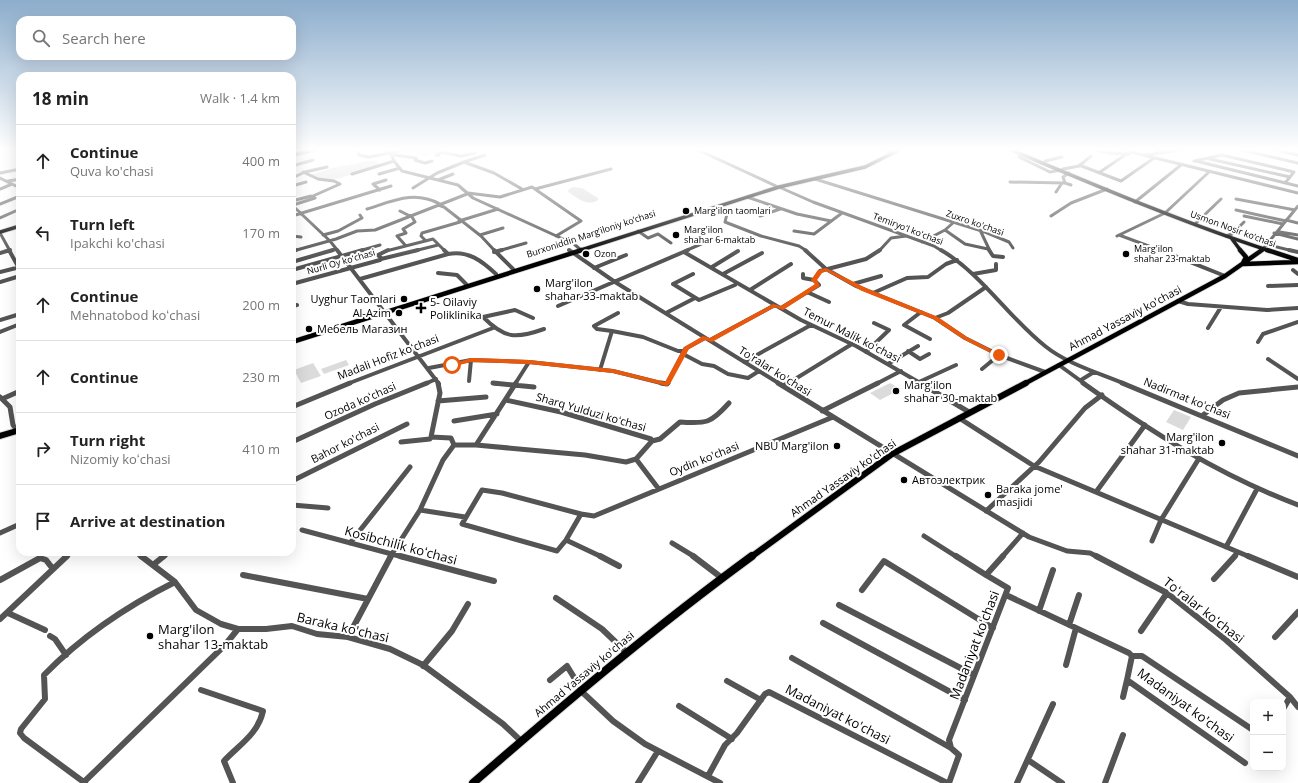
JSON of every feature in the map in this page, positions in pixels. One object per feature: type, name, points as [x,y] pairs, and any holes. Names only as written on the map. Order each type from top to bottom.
[{"type":"main road","name":"Burxoniddin Marg’iloniy ko’chasi","points":[[386,311],[496,274],[714,208],[778,186]]},
{"type":"main road","name":"Burxoniddin Marg’iloniy ko’chasi","points":[[579,249],[778,186]]},
{"type":"main road","name":"Usmon Nosir ko‘chasi","points":[[1098,186],[1226,236],[1264,246],[1298,261]]},
{"type":"main road","name":"Usmon Nosir ko‘chasi","points":[[1099,186],[1137,202]]},
{"type":"main road","points":[[0,232],[16,227]]},
{"type":"main road","points":[[1232,238],[1246,257],[1243,264],[1298,261]]},
{"type":"main road","name":"Ahmad Yassaviy ko'chasi","points":[[473,783],[580,690],[685,605],[892,454],[1226,276],[1264,246]]},
{"type":"main road","name":"Burxoniddin Marg’iloniy ko’chasi","points":[[296,340],[571,251]]},
{"type":"main road","points":[[0,435],[16,431]]},
{"type":"street","points":[[296,200],[313,196],[337,186]]},
{"type":"street","points":[[375,186],[380,190]]},
{"type":"street","points":[[296,215],[391,186]]},
{"type":"street","points":[[459,186],[467,193],[556,236],[579,249]]},
{"type":"street","points":[[516,186],[522,189]]},
{"type":"street","points":[[535,189],[548,186]]},
{"type":"street","name":"Temiryoʻl koʻchasi","points":[[778,186],[842,213],[922,242],[948,254],[973,274],[1032,336],[1057,355],[1068,360]]},
{"type":"street","name":"Zuxro ko'chasi","points":[[836,186],[980,230],[1009,242],[1013,248]]},
{"type":"street","points":[[1056,192],[1062,186]]},
{"type":"street","points":[[1137,202],[1156,186]]},
{"type":"street","points":[[1195,186],[1166,213],[1118,236],[1182,258],[1226,276]]},
{"type":"street","points":[[1268,186],[1298,193]]},
{"type":"street","points":[[296,250],[330,241],[356,231],[376,230],[409,215],[467,193],[500,197],[531,187],[582,222],[556,236]]},
{"type":"street","points":[[1051,216],[1071,203],[1107,189]]},
{"type":"street","points":[[296,204],[314,198],[313,196]]},
{"type":"street","points":[[367,209],[408,196],[414,198],[420,197],[431,199],[444,207],[460,221],[480,235],[494,252],[513,269]]},
{"type":"street","points":[[1,202],[16,197]]},
{"type":"street","points":[[747,197],[797,214],[831,221]]},
{"type":"street","points":[[1195,224],[1221,198]]},
{"type":"street","points":[[1236,199],[1295,212]]},
{"type":"street","points":[[1298,206],[1295,212],[1275,232],[1264,246],[1298,252]]},
{"type":"street","points":[[296,208],[330,241],[386,311],[436,379],[440,388],[431,437]]},
{"type":"street","points":[[714,208],[727,214],[725,222],[761,236],[799,246],[809,252],[826,269],[853,284],[936,318],[965,338],[999,355],[1046,372]]},
{"type":"street","points":[[760,216],[780,208]]},
{"type":"street","points":[[426,241],[421,236],[422,233],[498,209]]},
{"type":"street","points":[[1236,210],[1298,223]]},
{"type":"street","points":[[0,218],[16,211]]},
{"type":"street","points":[[400,211],[409,215],[415,222],[402,229],[406,233],[397,236],[406,246]]},
{"type":"street","points":[[794,232],[812,235],[842,213]]},
{"type":"street","points":[[323,234],[338,231],[362,218],[360,216]]},
{"type":"street","points":[[1244,216],[1283,224]]},
{"type":"street","points":[[922,242],[945,230],[954,222]]},
{"type":"street","points":[[1226,236],[1232,234],[1244,222]]},
{"type":"street","points":[[480,235],[503,228]]},
{"type":"street","points":[[945,230],[953,238],[971,246],[988,249]]},
{"type":"street","points":[[980,230],[988,249],[993,256],[1003,257]]},
{"type":"street","points":[[638,231],[648,238],[658,234],[671,243]]},
{"type":"street","points":[[0,232],[16,261]]},
{"type":"street","points":[[1275,232],[1298,235]]},
{"type":"street","points":[[1275,232],[1298,239]]},
{"type":"street","points":[[296,236],[301,237]]},
{"type":"street","points":[[814,280],[820,272],[826,269],[866,259],[876,254],[891,238],[906,236]]},
{"type":"street","name":"Nurli Oy koʻchasi","points":[[296,283],[381,259],[378,255],[380,253],[433,239],[438,244]]},
{"type":"street","points":[[558,306],[708,241]]},
{"type":"street","points":[[494,252],[526,243]]},
{"type":"street","points":[[381,259],[438,244],[448,254]]},
{"type":"street","points":[[296,269],[380,245]]},
{"type":"street","points":[[296,261],[336,249]]},
{"type":"street","points":[[0,253],[10,250]]},
{"type":"street","name":"To'ralar ko'chasi","points":[[571,251],[615,282],[892,454]]},
{"type":"street","points":[[712,267],[738,251]]},
{"type":"street","points":[[360,279],[456,252],[473,256],[496,274]]},
{"type":"street","name":"Temur Malik koʻchasi","points":[[684,252],[811,325],[852,344],[901,371],[969,412]]},
{"type":"street","points":[[723,274],[762,252]]},
{"type":"street","points":[[594,268],[626,255]]},
{"type":"street","points":[[873,293],[894,284],[914,278],[921,276],[928,277],[946,264],[957,260]]},
{"type":"street","points":[[750,290],[791,264]]},
{"type":"street","points":[[973,274],[996,270],[996,264]]},
{"type":"street","points":[[0,272],[16,269]]},
{"type":"street","points":[[1292,270],[1298,274]]},
{"type":"street","points":[[438,273],[457,275],[466,284]]},
{"type":"street","points":[[693,274],[673,284],[699,300],[735,285]]},
{"type":"street","points":[[781,308],[819,284],[814,280],[802,277],[803,274]]},
{"type":"street","points":[[853,284],[881,276]]},
{"type":"street","points":[[0,282],[16,277]]},
{"type":"street","points":[[1268,286],[1298,285]]},
{"type":"street","points":[[936,318],[952,311],[986,287]]},
{"type":"street","points":[[807,292],[829,302]]},
{"type":"street","points":[[666,313],[695,298]]},
{"type":"street","points":[[1178,301],[1188,304],[1267,310],[1298,308]]},
{"type":"street","points":[[429,368],[471,360],[529,362],[613,371],[667,384],[684,352],[775,305]]},
{"type":"street","points":[[1208,328],[1221,307]]},
{"type":"street","points":[[533,318],[514,310],[484,317],[493,328],[508,337],[516,338],[544,329]]},
{"type":"street","points":[[921,312],[904,326],[930,339]]},
{"type":"street","points":[[618,313],[594,326],[597,329],[639,336],[684,352],[702,364],[714,366],[736,377],[748,378],[759,371]]},
{"type":"street","points":[[0,320],[16,315]]},
{"type":"street","points":[[1258,342],[1263,334],[1298,322]]},
{"type":"street","points":[[866,352],[889,330],[874,323]]},
{"type":"street","points":[[744,362],[811,325]]},
{"type":"street","points":[[0,332],[16,326]]},
{"type":"street","name":"Madali Hofiz koʻchasi","points":[[296,405],[418,355],[493,328]]},
{"type":"street","points":[[600,370],[612,331]]},
{"type":"street","points":[[783,386],[852,344]]},
{"type":"street","points":[[888,364],[918,346]]},
{"type":"street","points":[[908,352],[920,359],[929,354]]},
{"type":"street","points":[[982,369],[999,355]]},
{"type":"street","points":[[1268,359],[1298,379]]},
{"type":"street","points":[[469,381],[471,360]]},
{"type":"street","name":"Nadirmat koʻchasi","points":[[1068,360],[1094,372],[1203,415],[1298,456]]},
{"type":"street","points":[[476,445],[529,362]]},
{"type":"street","points":[[919,382],[956,365]]},
{"type":"street","points":[[1059,365],[1198,460],[1257,489],[1298,505]]},
{"type":"street","points":[[822,411],[901,371]]},
{"type":"street","points":[[1081,380],[1094,372]]},
{"type":"street","name":"Ozoda koʻchasi","points":[[296,440],[375,404],[436,379]]},
{"type":"street","points":[[493,383],[516,384],[534,387]]},
{"type":"street","points":[[1203,415],[1223,400],[1239,393],[1297,388]]},
{"type":"street","points":[[16,393],[1,399],[10,407],[13,425],[16,428]]},
{"type":"street","points":[[986,511],[1034,466],[1085,408],[1102,395]]},
{"type":"street","points":[[438,402],[486,397]]},
{"type":"street","name":"Sharq Yulduzi koʻchasi","points":[[506,400],[531,404],[651,439],[652,441],[636,459]]},
{"type":"street","points":[[652,441],[660,439],[680,422],[692,423],[712,420],[719,415],[728,403]]},
{"type":"street","points":[[454,421],[497,414]]},
{"type":"street","name":"Oydin ko'chasi","points":[[465,517],[482,490],[502,493],[581,514],[594,516],[658,488],[833,417]]},
{"type":"street","points":[[959,418],[1034,466],[1298,578]]},
{"type":"street","name":"Bahor ko'chasi","points":[[296,479],[407,424]]},
{"type":"street","points":[[1096,492],[1145,425]]},
{"type":"street","points":[[401,442],[430,439],[431,437],[447,437],[451,438],[454,445]]},
{"type":"street","points":[[454,445],[476,445],[585,455],[626,462],[636,459],[658,488]]},
{"type":"street","points":[[348,637],[392,554],[420,510],[443,460],[454,445]]},
{"type":"street","name":"Toʻralar koʻchasi","points":[[892,454],[1023,534],[1067,551],[1090,553],[1167,593],[1226,640],[1290,697],[1298,707]]},
{"type":"street","points":[[1152,541],[1161,520],[1198,460]]},
{"type":"street","points":[[350,543],[410,467]]},
{"type":"street","points":[[1226,547],[1257,489]]},
{"type":"street","points":[[296,505],[328,508]]},
{"type":"street","points":[[420,510],[465,517],[462,524],[463,526],[554,551],[560,550],[581,514]]},
{"type":"street","points":[[0,533],[16,526]]},
{"type":"street","name":"Kosibchilik koʻchasi","points":[[302,530],[494,581]]},
{"type":"street","name":"Madaniyat koʻchasi","points":[[948,783],[958,759],[958,755],[951,748],[950,740],[1008,588],[986,575],[1023,534]]},
{"type":"street","points":[[924,536],[986,575]]},
{"type":"street","points":[[566,540],[579,545],[619,566]]},
{"type":"street","points":[[672,543],[688,551],[722,578]]},
{"type":"street","points":[[1214,579],[1238,552]]},
{"type":"street","points":[[0,619],[67,556]]},
{"type":"street","name":"Baraka ko'chasi","points":[[141,556],[175,582],[196,610],[221,624],[238,629],[266,629],[292,626],[317,634],[348,637],[390,649],[423,666],[503,724],[520,741]]},
{"type":"street","points":[[153,565],[164,556]]},
{"type":"street","points":[[0,580],[40,558],[46,560],[53,569]]},
{"type":"street","points":[[862,590],[884,561],[993,628]]},
{"type":"street","points":[[1039,611],[1053,570]]},
{"type":"street","points":[[243,575],[368,599]]},
{"type":"street","points":[[175,582],[130,607],[66,655],[44,675],[45,699],[21,729],[20,733],[24,738],[84,782],[225,645],[238,629]]},
{"type":"street","points":[[1141,631],[1167,593]]},
{"type":"street","name":"Madaniyat ko'chasi","points":[[1006,595],[1132,656],[1127,680],[1245,763]]},
{"type":"street","points":[[1066,666],[1079,595]]},
{"type":"street","points":[[556,598],[597,625],[619,643],[626,652]]},
{"type":"street","points":[[423,666],[452,631],[454,625],[468,604]]},
{"type":"street","points":[[839,605],[974,675]]},
{"type":"street","points":[[8,612],[45,630]]},
{"type":"street","points":[[1275,637],[1298,612]]},
{"type":"street","points":[[823,623],[966,700]]},
{"type":"street","points":[[50,636],[55,640],[66,655]]},
{"type":"street","points":[[1132,656],[1142,656],[1250,728]]},
{"type":"street","points":[[792,658],[951,748]]},
{"type":"street","points":[[550,680],[568,666],[575,680]]},
{"type":"street","points":[[1123,697],[1127,680]]},
{"type":"street","points":[[708,776],[725,745],[732,739],[761,700],[727,681]]},
{"type":"street","points":[[201,690],[263,711],[262,719],[251,736],[234,750],[224,761],[233,783]]},
{"type":"street","points":[[580,690],[613,721],[645,744],[720,783]]},
{"type":"street","name":"Madaniyat ko'chasi","points":[[761,700],[769,692],[948,783]]},
{"type":"street","points":[[1286,704],[1290,697]]},
{"type":"street","points":[[1017,783],[1053,704]]},
{"type":"street","points":[[680,706],[732,739]]},
{"type":"street","points":[[1105,783],[1123,735]]},
{"type":"street","points":[[638,783],[658,751]]},
{"type":"street","points":[[1028,760],[1062,783]]},
{"type":"shaded area","points":[[573,187],[582,188],[598,198],[598,200],[590,203],[579,199],[568,192],[569,189]]},
{"type":"shaded area","points":[[346,360],[349,365],[324,374],[321,369]]},
{"type":"shaded area","points":[[313,363],[321,376],[301,383],[296,374],[296,369]]},
{"type":"shaded area","points":[[890,383],[901,389],[880,400],[870,393]]},
{"type":"shaded area","points":[[1174,410],[1191,417],[1183,430],[1166,422]]},
{"type":"place","name":"Margʻilon taomlari","points":[[686,211]]},
{"type":"place","name":"Marg'ilon shahar 6-maktab","points":[[676,235]]},
{"type":"place","name":"Ozon","points":[[586,254]]},
{"type":"place","name":"Marg'ilon shahar 23-maktab","points":[[1126,254]]},
{"type":"place","name":"Marg'ilon shahar 33-maktab","points":[[537,289]]},
{"type":"place","name":"Uyghur Taomlari","points":[[404,299]]},
{"type":"place","name":"5- Oilaviy Poliklinika","points":[[421,308]]},
{"type":"place","name":"Al-Azim","points":[[399,313]]},
{"type":"place","name":"Мебель Магазин","points":[[309,329]]},
{"type":"place","name":"Marg'ilon shahar 30-maktab","points":[[896,391]]},
{"type":"place","name":"Marg'ilon shahar 31-maktab","points":[[1222,443]]},
{"type":"place","name":"NBU Marg'ilon","points":[[837,446]]},
{"type":"place","name":"Автоэлектрик","points":[[904,480]]},
{"type":"place","name":"Baraka jome' masjidi","points":[[988,495]]},
{"type":"place","name":"Marg'ilon shahar 13-maktab","points":[[150,636]]},
{"type":"route","points":[[452,365],[468,360],[529,362],[613,371],[667,384],[686,348],[705,338],[710,340],[775,305],[781,308],[819,284],[814,280],[820,272],[826,269],[864,290],[936,318],[965,338],[999,355]]}]
